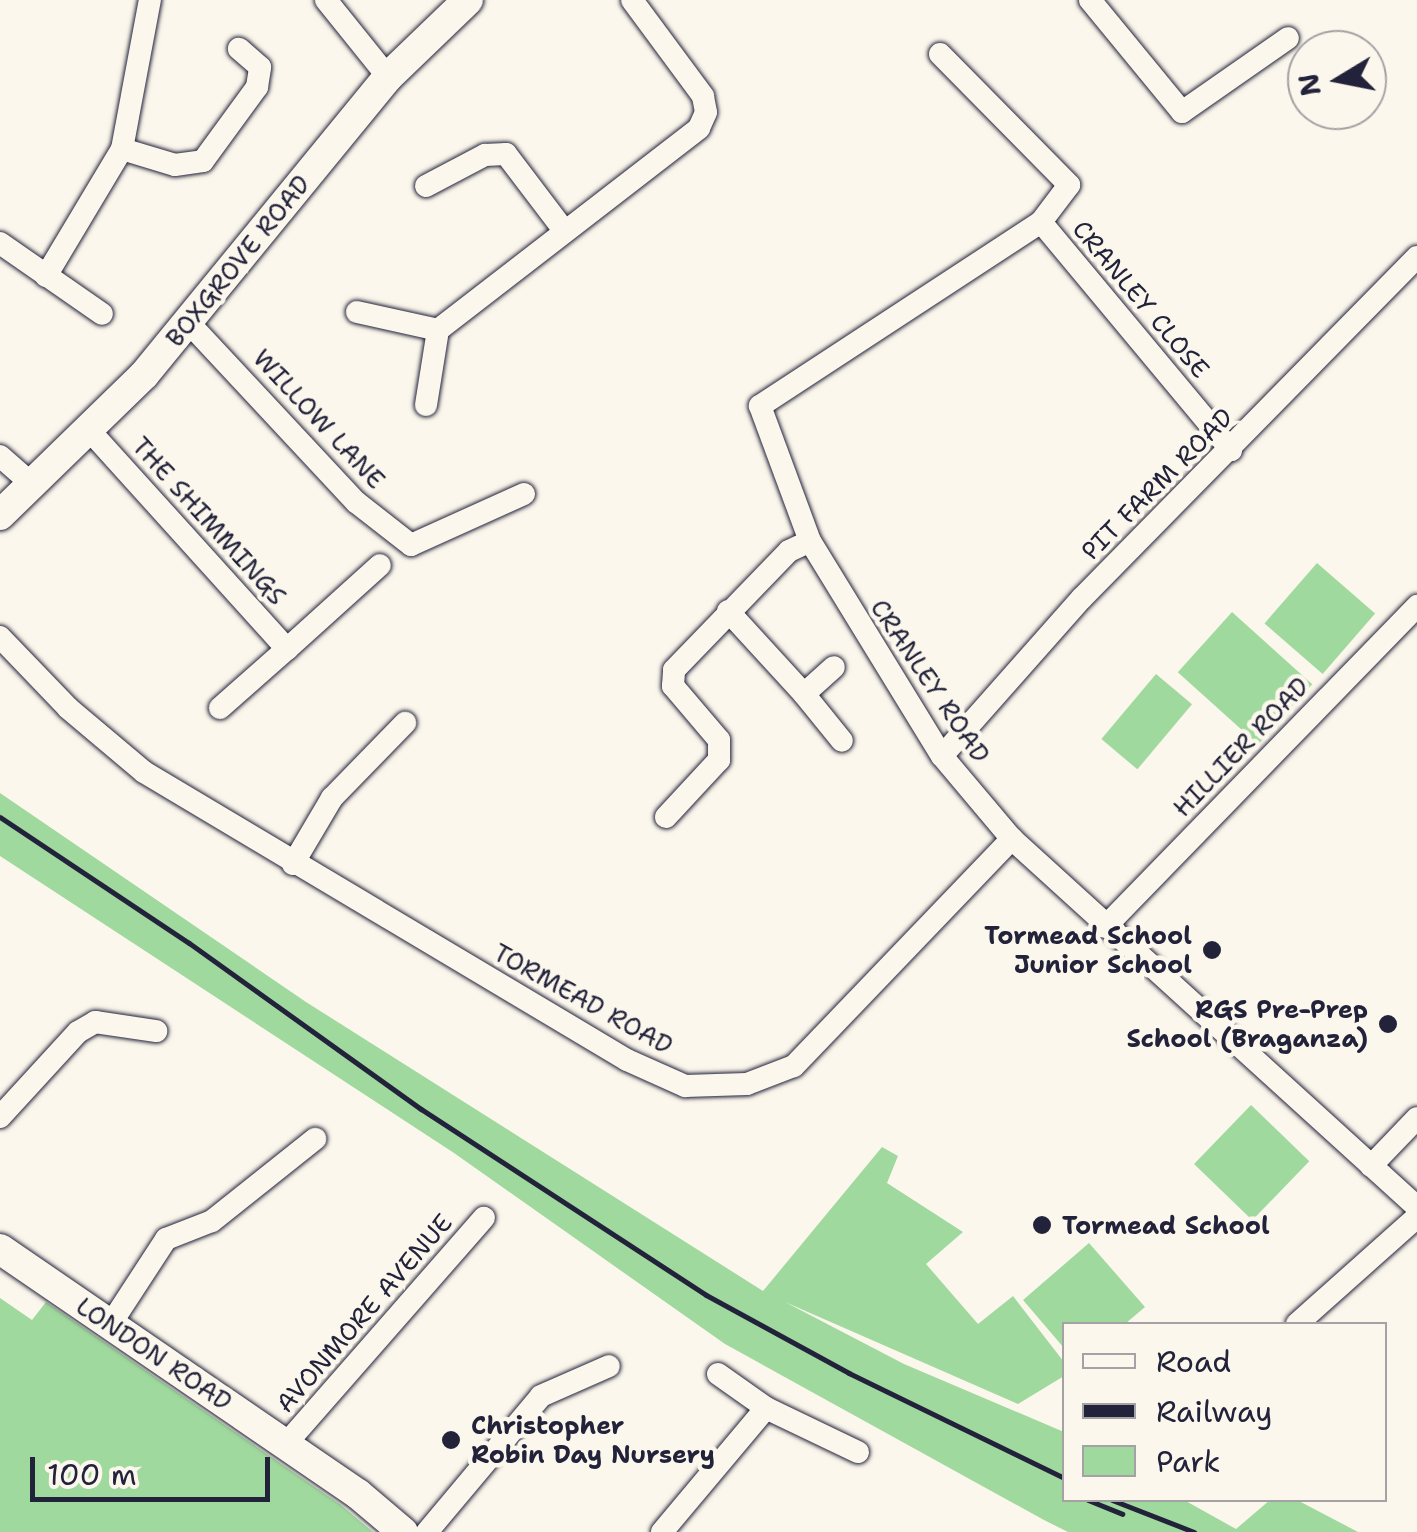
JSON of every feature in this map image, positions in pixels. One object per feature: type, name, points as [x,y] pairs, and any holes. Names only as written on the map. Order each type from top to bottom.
[{"type":"main road","name":"BOXGROVE ROAD","points":[[0,516],[90,431],[189,323],[388,77],[468,0]]},
{"type":"main road","name":"LONDON ROAD","points":[[0,1249],[358,1494],[403,1532]]},
{"type":"street","points":[[46,276],[122,149],[150,0]]},
{"type":"street","points":[[326,0],[388,77]]},
{"type":"street","points":[[426,405],[438,330],[563,229],[699,128],[706,112],[703,96],[632,0]]},
{"type":"street","points":[[1090,0],[1182,112],[1287,39]]},
{"type":"street","points":[[122,149],[175,166],[202,160],[257,87],[260,67],[239,49]]},
{"type":"street","name":"CRANLEY CLOSE","points":[[940,54],[1070,185],[1041,222],[1232,450]]},
{"type":"street","points":[[426,186],[485,155],[506,154],[563,229]]},
{"type":"street","name":"CRANLEY ROAD","points":[[1041,222],[760,406],[810,542],[942,756],[1012,839],[1417,1207]]},
{"type":"street","points":[[0,243],[102,314]]},
{"type":"street","name":"PIT FARM ROAD","points":[[942,756],[1082,598],[1232,450],[1417,257]]},
{"type":"street","points":[[357,312],[438,330]]},
{"type":"street","name":"WILLOW LANE","points":[[189,323],[356,502],[411,545],[524,494]]},
{"type":"street","name":"THE SHIMMINGS","points":[[90,431],[287,649]]},
{"type":"street","points":[[0,456],[32,485]]},
{"type":"street","points":[[666,817],[718,760],[719,740],[673,686],[674,670],[789,551],[810,542]]},
{"type":"street","points":[[220,708],[380,565]]},
{"type":"street","name":"HILLIER ROAD","points":[[1105,926],[1417,606]]},
{"type":"street","points":[[728,611],[842,741]]},
{"type":"street","name":"TORMEAD ROAD","points":[[0,637],[68,708],[144,772],[627,1060],[685,1086],[728,1087],[762,1081],[794,1066],[1012,839]]},
{"type":"street","points":[[804,694],[834,667]]},
{"type":"street","points":[[293,864],[332,798],[405,723]]},
{"type":"street","points":[[0,1117],[78,1032],[95,1022],[156,1031]]},
{"type":"street","points":[[1371,1166],[1417,1118]]},
{"type":"street","points":[[110,1324],[166,1239],[212,1220],[315,1139]]},
{"type":"street","points":[[1299,1322],[1417,1217]]},
{"type":"street","name":"AVONMORE AVENUE","points":[[286,1444],[484,1218]]},
{"type":"street","points":[[427,1532],[541,1396],[609,1366]]},
{"type":"street","points":[[718,1374],[766,1408],[858,1452]]},
{"type":"street","points":[[662,1532],[766,1408]]},
{"type":"green space","points":[[1317,563],[1375,614],[1323,674],[1265,623]]},
{"type":"green space","points":[[1232,612],[1312,684],[1258,744],[1178,672]]},
{"type":"green space","points":[[1156,674],[1192,704],[1137,769],[1101,739]]},
{"type":"green space","points":[[0,793],[306,1002],[763,1291],[882,1147],[898,1156],[887,1183],[963,1232],[926,1264],[978,1324],[1013,1296],[1062,1359],[1062,1377],[1018,1404],[785,1302],[904,1364],[1062,1431],[1062,1502],[1188,1502],[1236,1529],[1268,1502],[1301,1502],[1358,1532],[1068,1532],[725,1344],[454,1153],[0,856]]},
{"type":"green space","points":[[1251,1105],[1309,1161],[1252,1220],[1194,1164]]},
{"type":"green space","points":[[1089,1243],[1145,1307],[1127,1322],[1062,1322],[1062,1346],[1023,1300]]},
{"type":"green space","points":[[0,1298],[32,1320],[46,1302],[341,1505],[373,1532],[0,1532]]},
{"type":"railway","points":[[0,817],[189,943],[421,1109],[706,1295],[849,1373],[1062,1477]]},
{"type":"railway","points":[[1093,1502],[1122,1514]]},
{"type":"railway","points":[[1117,1502],[1194,1532]]},
{"type":"place","name":"Tormead School Junior School","points":[[1212,950]]},
{"type":"place","name":"RGS Pre-Prep School (Braganza)","points":[[1388,1024]]},
{"type":"place","name":"Tormead School","points":[[1042,1225]]},
{"type":"place","name":"Christopher Robin Day Nursery","points":[[451,1440]]}]
